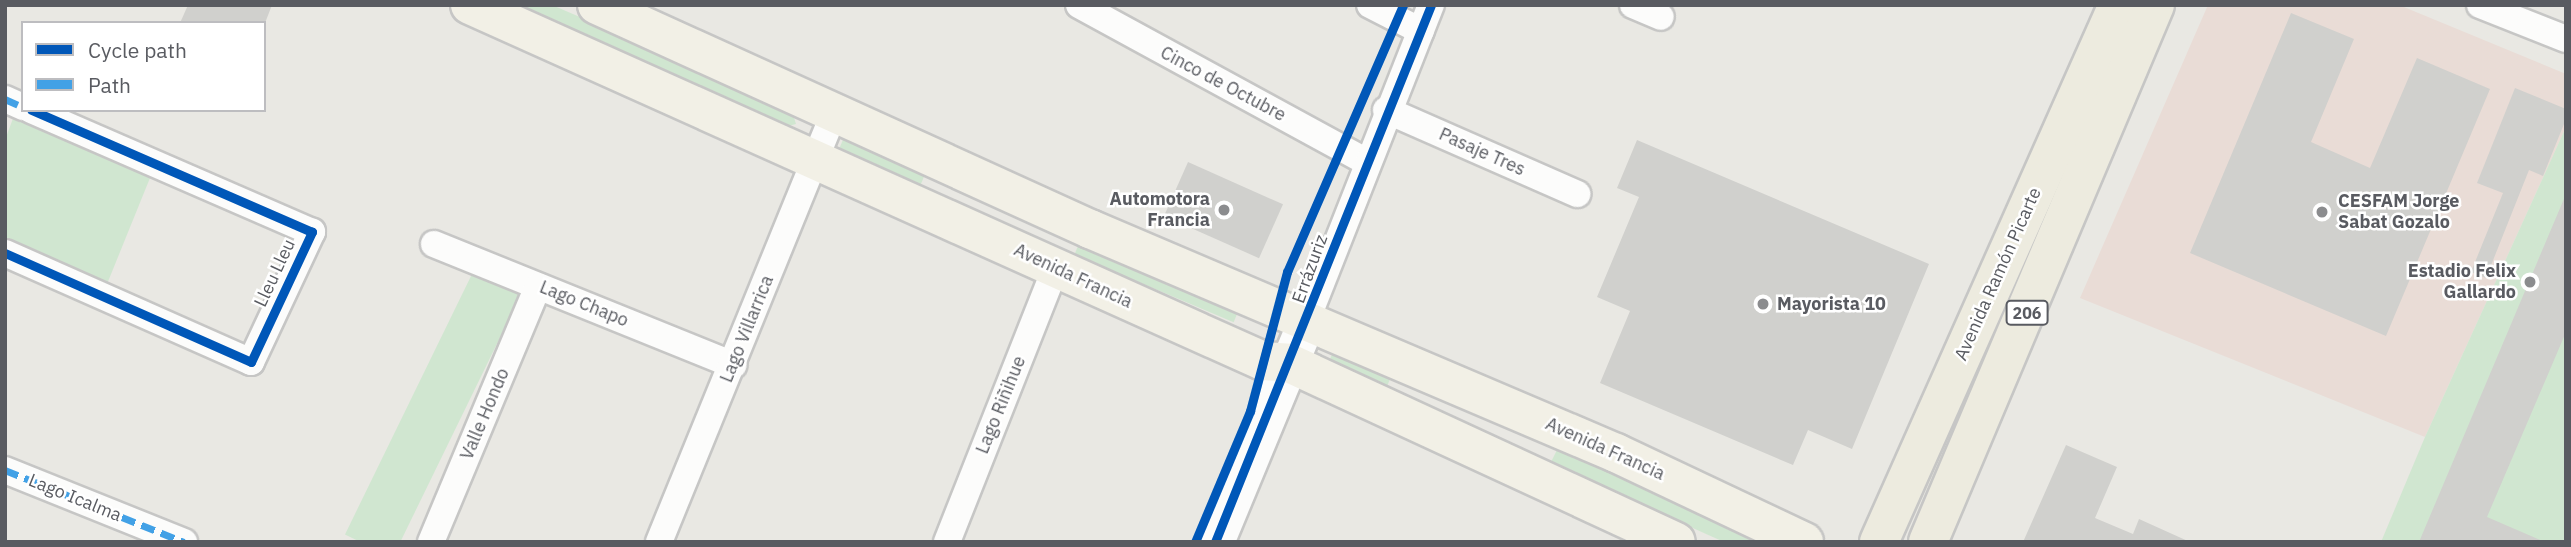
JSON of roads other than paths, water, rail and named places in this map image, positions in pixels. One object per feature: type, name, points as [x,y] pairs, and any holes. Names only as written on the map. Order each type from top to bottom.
[{"type":"highway","name":"Avenida Ramón Picarte","points":[[1879,542],[2118,5]]},
{"type":"highway","name":"206","points":[[1928,542],[2154,5]]},
{"type":"main road","name":"Avenida Francia","points":[[470,5],[954,219],[1055,269],[1263,361],[1289,363],[1676,542]]},
{"type":"main road","name":"Avenida Francia","points":[[597,5],[833,115],[1090,229],[1308,317],[1804,542]]},
{"type":"main road","points":[[954,219],[987,210],[1090,229]]},
{"type":"main road","points":[[1510,464],[1535,460],[1559,429]]},
{"type":"street","name":"Cinco de Octubre","points":[[1079,5],[1367,162]]},
{"type":"street","points":[[1370,5],[1421,31]]},
{"type":"street","name":"Errázuriz","points":[[1215,542],[1308,317],[1387,110],[1431,5]]},
{"type":"street","points":[[1633,5],[1661,17]]},
{"type":"street","points":[[2480,5],[2566,38]]},
{"type":"street","name":"Pasaje Tres","points":[[1387,110],[1577,194]]},
{"type":"street","name":"Lleu Lleu","points":[[5,253],[251,362],[312,232],[30,112]]},
{"type":"street","name":"Lago Villarrica","points":[[659,542],[833,115]]},
{"type":"street","name":"Lago Chapo","points":[[434,244],[733,365]]},
{"type":"street","name":"Lago Riñihue","points":[[947,542],[1055,269]]},
{"type":"street","name":"Valle Hondo","points":[[431,542],[538,286]]},
{"type":"street","name":"Lago Icalma","points":[[5,470],[184,542]]},
{"type":"place","name":"Automotora Francia","points":[[1224,210]]},
{"type":"place","name":"CESFAM Jorge Sabat Gozalo","points":[[2322,212]]},
{"type":"place","name":"Estadio Felix Gallardo","points":[[2530,282]]},
{"type":"place","name":"Mayorista 10","points":[[1763,304]]}]
